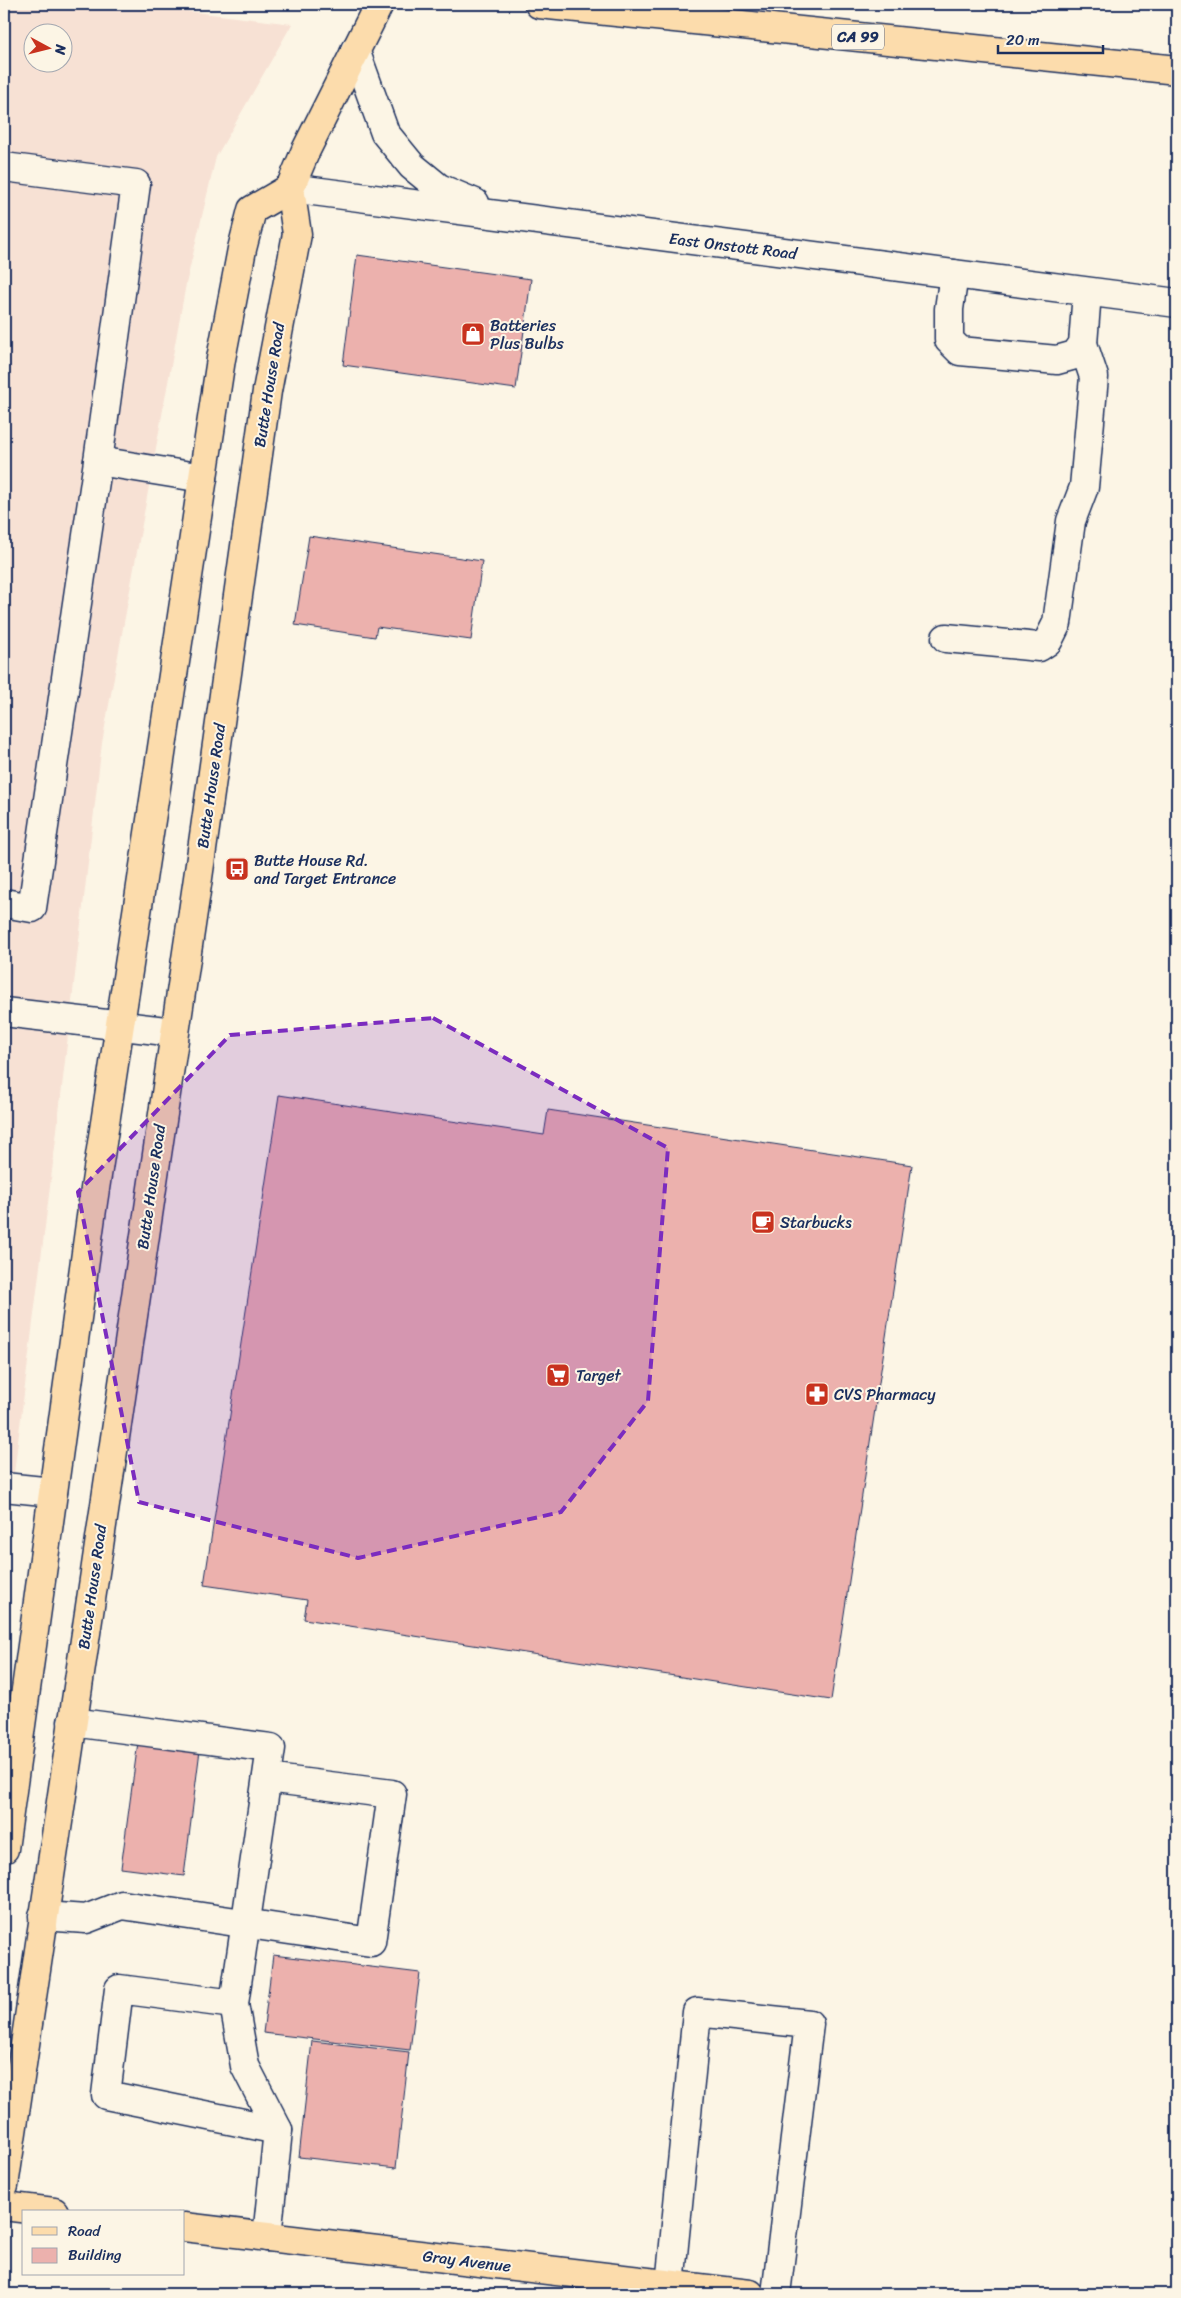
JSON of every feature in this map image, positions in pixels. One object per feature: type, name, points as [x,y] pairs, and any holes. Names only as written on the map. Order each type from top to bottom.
[{"type":"main road","points":[[4,1849],[119,1027],[222,350],[242,249],[252,210],[290,188],[306,150],[379,4]]},
{"type":"main road","name":"CA 99","points":[[539,4],[1177,70]]},
{"type":"main road","name":"Butte House Road","points":[[4,2186],[198,878],[267,391],[298,234],[290,188]]},
{"type":"main road","points":[[4,2206],[37,2210]]},
{"type":"main road","name":"Gray Avenue","points":[[185,2227],[750,2294]]},
{"type":"street","points":[[356,50],[385,133],[412,166],[439,188],[509,217]]},
{"type":"street","points":[[4,168],[136,184],[98,462],[32,908],[4,902]]},
{"type":"street","name":"East Onstott Road","points":[[290,188],[1177,303]]},
{"type":"street","points":[[954,274],[949,309],[949,340],[960,351],[1057,360],[1075,355],[1083,344]]},
{"type":"street","points":[[946,638],[1039,647],[1048,642],[1056,623],[1072,521],[1084,488],[1094,377],[1083,344],[1087,292]]},
{"type":"street","points":[[98,462],[203,478]]},
{"type":"street","points":[[4,1012],[174,1032]]},
{"type":"street","points":[[4,1487],[53,1492]]},
{"type":"street","points":[[72,1722],[271,1748],[234,2004],[245,2066],[278,2130],[268,2237]]},
{"type":"street","points":[[43,1916],[86,1919],[122,1905],[372,1942],[392,1794],[267,1778]]},
{"type":"street","points":[[234,2004],[119,1989],[106,2096],[278,2130]]},
{"type":"street","points":[[670,2285],[697,2012],[809,2024],[776,2294]]},
{"type":"highlighted area","points":[[433,1018],[668,1148],[648,1401],[561,1512],[358,1558],[139,1502],[78,1192],[230,1035]]},
{"type":"shaded area","points":[[4,4],[129,4],[292,24],[216,157],[186,284],[102,743],[55,1147],[4,1553]]},
{"type":"building","points":[[357,255],[531,279],[516,389],[343,365]]},
{"type":"building","points":[[309,536],[482,561],[471,640],[377,627],[375,637],[295,625]]},
{"type":"building","name":"Target","points":[[279,1095],[544,1135],[548,1110],[912,1165],[831,1700],[304,1619],[307,1600],[204,1585]]},
{"type":"building","points":[[138,1742],[200,1750],[184,1876],[121,1868]]},
{"type":"building","points":[[273,1955],[420,1973],[410,2050],[263,2033]]},
{"type":"building","points":[[312,2041],[409,2052],[396,2168],[299,2157]]},
{"type":"building","points":[[4,2280],[7,2280],[5,2294],[4,2294]]},
{"type":"place","name":"Batteries Plus Bulbs","points":[[473,334]]},
{"type":"place","name":"Butte House Rd. and Target Entrance","points":[[237,869]]},
{"type":"place","name":"Starbucks","points":[[763,1222]]},
{"type":"place","name":"Target","points":[[558,1375]]},
{"type":"place","name":"CVS Pharmacy","points":[[817,1394]]}]
